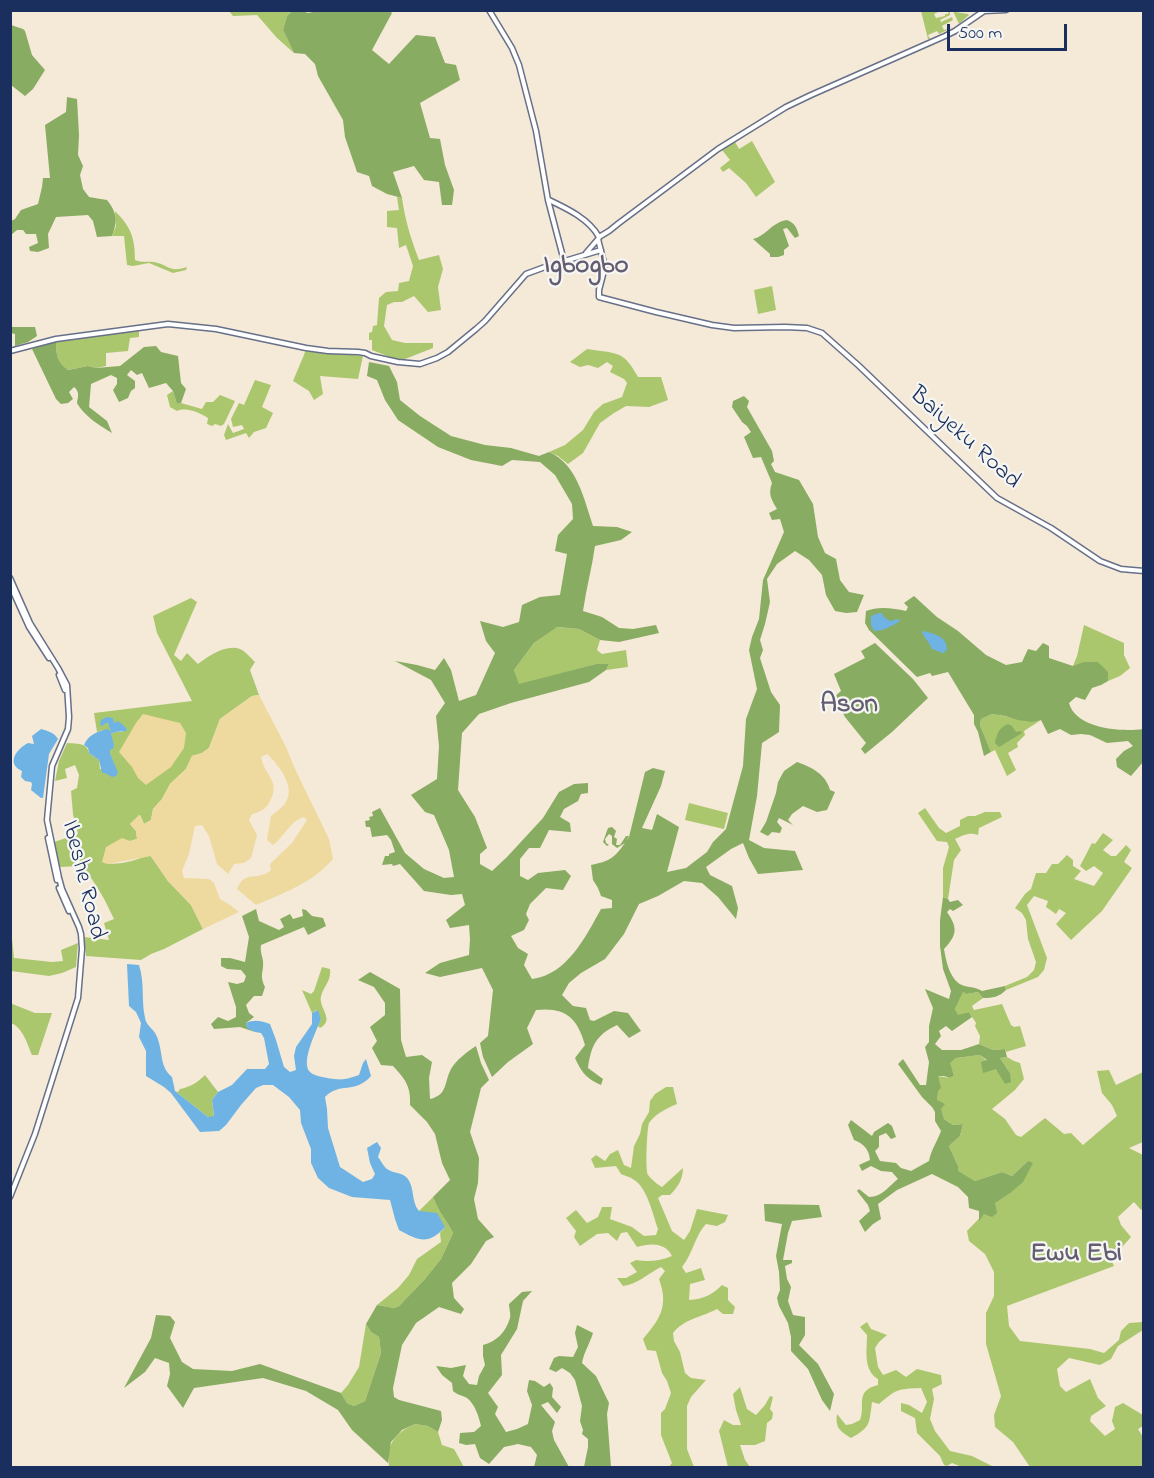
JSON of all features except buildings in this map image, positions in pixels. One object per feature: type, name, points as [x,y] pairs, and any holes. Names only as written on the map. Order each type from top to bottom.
[{"type":"main road","points":[[489,10],[512,48],[519,65],[536,131],[548,200],[564,261]]},
{"type":"main road","points":[[586,253],[598,236],[609,231],[718,149],[786,107],[945,36],[984,11],[1006,10]]},
{"type":"main road","points":[[10,350],[56,339],[168,324],[216,329],[306,348],[358,352],[420,364],[448,352],[479,326],[526,274],[601,249],[598,236],[590,224],[548,200]]},
{"type":"main road","name":"Baiyeku Road","points":[[601,249],[605,268],[599,297],[712,326],[807,328],[822,333],[997,498],[1051,528],[1100,561],[1121,569],[1143,571]]},
{"type":"main road","name":"Ibeshe Road","points":[[10,578],[30,623],[67,685],[68,729],[52,766],[47,820],[60,884],[79,927],[82,949],[78,998],[35,1134],[10,1197]]},
{"type":"main road","name":"Ibeshe Road","points":[[10,585],[29,627],[65,688],[66,726],[52,760],[45,802],[45,820],[56,878],[77,928],[80,949],[76,997],[34,1132],[10,1192]]},
{"type":"green space","points":[[326,10],[389,10],[392,13],[372,50],[389,64],[416,35],[435,37],[445,63],[456,65],[460,80],[420,103],[430,138],[440,139],[445,165],[454,190],[452,205],[442,205],[439,182],[424,180],[414,166],[393,172],[402,198],[387,194],[372,186],[369,176],[357,172],[345,137],[343,120],[318,76],[315,64],[305,54],[294,53],[283,30],[287,16],[292,11],[307,13]]},
{"type":"green space","points":[[229,11],[292,11],[287,16],[283,30],[294,53],[257,15],[233,16]]},
{"type":"green space","points":[[921,11],[940,11],[934,14],[936,18],[945,16],[950,11],[950,15],[940,20],[941,22],[952,17],[953,20],[942,26],[944,30],[953,27],[939,34],[937,31],[928,35],[930,39],[928,39]]},
{"type":"green space","points":[[953,12],[968,14],[969,15],[959,24]]},
{"type":"green space","points":[[11,25],[25,31],[32,55],[45,70],[33,89],[25,96],[11,85]]},
{"type":"green space","points":[[67,97],[77,99],[78,155],[83,166],[80,175],[83,189],[89,197],[107,200],[115,213],[115,225],[112,236],[97,237],[93,221],[88,215],[56,217],[48,234],[49,248],[38,252],[30,251],[29,247],[38,243],[36,234],[26,234],[23,230],[17,230],[11,235],[11,221],[21,210],[38,204],[43,178],[50,178],[45,125],[66,112]]},
{"type":"green space","points":[[752,141],[775,182],[756,197],[746,183],[729,168],[723,172],[720,168],[730,160],[722,150],[735,142],[739,149]]},
{"type":"green space","points":[[397,197],[402,198],[419,260],[439,255],[443,269],[438,287],[441,310],[428,312],[414,296],[402,302],[387,305],[384,326],[392,340],[405,343],[433,343],[433,348],[400,361],[372,350],[372,340],[369,340],[369,333],[372,332],[373,326],[377,325],[379,298],[386,292],[398,291],[399,283],[409,281],[413,266],[406,245],[399,248],[397,228],[387,227],[387,211],[399,210]]},
{"type":"green space","points":[[115,211],[131,233],[135,260],[159,263],[172,269],[187,267],[186,270],[173,273],[149,263],[127,265],[124,236],[112,236],[116,226]]},
{"type":"green space","points":[[787,220],[795,226],[799,236],[795,238],[787,228],[783,229],[789,246],[784,250],[784,255],[770,257],[770,254],[753,239],[777,223]]},
{"type":"green space","points":[[772,286],[776,310],[758,314],[754,290]]},
{"type":"green space","points":[[10,326],[35,327],[37,336],[15,346],[15,334],[11,333]]},
{"type":"green space","points":[[139,330],[139,337],[130,338],[128,351],[106,353],[106,366],[96,368],[88,366],[67,370],[58,358],[56,341]]},
{"type":"green space","points":[[56,341],[58,358],[68,370],[88,366],[96,368],[120,366],[144,347],[156,346],[161,352],[178,356],[181,383],[186,389],[181,403],[177,404],[173,391],[166,383],[149,388],[142,373],[137,375],[131,370],[127,375],[135,381],[135,388],[128,398],[119,402],[113,390],[117,384],[117,378],[111,375],[91,384],[89,407],[107,421],[112,433],[92,420],[80,408],[77,403],[78,392],[74,387],[69,392],[73,399],[68,403],[61,404],[56,399],[32,349]]},
{"type":"green space","points":[[587,349],[618,354],[628,362],[638,377],[661,377],[668,400],[649,407],[626,406],[614,413],[600,423],[583,453],[568,464],[549,452],[565,445],[583,430],[594,412],[603,404],[622,397],[627,383],[610,372],[613,366],[607,362],[598,368],[588,365],[580,367],[570,362]]},
{"type":"green space","points":[[306,350],[363,356],[358,379],[320,376],[323,394],[314,400],[309,391],[293,381]]},
{"type":"green space","points":[[369,362],[389,366],[397,382],[400,400],[451,436],[539,456],[549,452],[559,458],[578,483],[593,526],[617,527],[632,532],[621,540],[595,546],[583,611],[602,617],[619,628],[633,629],[656,625],[659,633],[619,642],[600,640],[579,629],[557,627],[534,643],[514,670],[519,684],[596,664],[609,664],[606,670],[589,682],[479,714],[462,733],[458,790],[475,817],[487,848],[480,854],[480,864],[492,871],[543,818],[559,792],[574,784],[588,783],[588,793],[581,794],[578,801],[564,809],[560,817],[570,823],[571,832],[549,830],[540,848],[529,848],[520,859],[520,876],[528,880],[538,873],[565,870],[571,876],[563,890],[546,888],[530,904],[526,914],[529,920],[524,930],[511,936],[518,948],[528,954],[524,965],[532,979],[544,976],[565,962],[582,942],[601,909],[612,908],[612,900],[601,896],[593,880],[591,865],[611,858],[625,843],[617,848],[612,844],[612,836],[609,834],[605,839],[609,845],[607,846],[603,842],[608,828],[612,827],[616,831],[614,837],[617,839],[616,845],[620,845],[626,836],[629,836],[626,841],[629,837],[645,772],[653,768],[665,771],[661,786],[642,828],[652,830],[657,814],[679,827],[667,872],[686,868],[707,852],[726,829],[743,766],[746,719],[757,689],[749,650],[759,619],[763,580],[784,532],[780,519],[772,520],[769,513],[777,509],[771,496],[772,483],[761,457],[753,458],[744,437],[751,432],[732,407],[733,401],[744,396],[749,401],[747,407],[772,451],[774,461],[771,464],[775,472],[799,480],[813,504],[818,537],[825,553],[836,559],[840,580],[849,592],[864,595],[857,612],[835,611],[826,595],[822,575],[809,560],[795,551],[777,564],[767,579],[770,602],[760,640],[763,650],[760,658],[771,692],[780,705],[779,732],[762,743],[757,796],[749,840],[764,848],[795,851],[803,870],[758,874],[743,843],[706,867],[710,875],[732,886],[738,908],[736,919],[718,897],[702,883],[684,881],[639,904],[624,934],[605,959],[569,983],[562,995],[573,1006],[586,1008],[590,1020],[594,1021],[614,1011],[628,1013],[641,1031],[629,1038],[617,1025],[599,1037],[591,1053],[588,1068],[603,1079],[601,1085],[585,1074],[575,1058],[585,1045],[574,1021],[562,1012],[546,1009],[536,1010],[527,1028],[533,1044],[492,1077],[483,1057],[480,1043],[488,1036],[493,990],[482,968],[440,977],[425,973],[440,963],[469,955],[469,925],[450,928],[446,920],[465,905],[462,894],[451,895],[424,891],[400,864],[382,865],[385,856],[395,852],[391,840],[387,835],[372,837],[370,827],[366,827],[365,821],[370,820],[369,817],[373,816],[372,812],[380,808],[405,853],[424,869],[444,878],[454,877],[449,850],[434,815],[425,812],[411,795],[437,779],[439,746],[436,716],[445,703],[431,680],[395,661],[435,670],[444,658],[451,670],[459,701],[476,695],[495,653],[486,641],[480,621],[503,627],[519,622],[522,605],[540,597],[560,595],[567,554],[555,551],[558,535],[573,519],[572,504],[555,475],[540,462],[512,460],[502,466],[471,460],[438,447],[398,420],[385,400],[377,380],[367,376]]},
{"type":"green space","points":[[255,380],[271,385],[262,407],[273,413],[266,428],[254,432],[249,438],[246,433],[226,440],[224,435],[228,424],[233,433],[244,429],[242,425],[233,427],[231,419],[239,403],[244,405]]},
{"type":"green space","points":[[173,391],[177,404],[202,409],[206,402],[213,402],[220,395],[235,401],[224,424],[212,426],[207,424],[208,418],[200,414],[189,410],[177,411],[170,407],[167,395]]},
{"type":"green space","points":[[914,596],[986,655],[1006,665],[1022,662],[1028,649],[1036,651],[1043,643],[1049,646],[1049,658],[1073,666],[1084,662],[1098,662],[1108,672],[1108,681],[1092,688],[1085,700],[1076,697],[1069,703],[1073,712],[1101,727],[1124,730],[1143,729],[1143,762],[1131,776],[1117,767],[1116,759],[1133,746],[1128,741],[1107,743],[1090,735],[1071,735],[1060,729],[1048,734],[1041,720],[1032,722],[992,714],[981,719],[980,725],[991,752],[984,756],[974,724],[974,715],[948,672],[932,676],[930,673],[917,677],[869,630],[865,623],[866,611],[886,608],[906,611],[908,607],[904,603]]},
{"type":"green space","points":[[191,598],[197,602],[174,655],[181,661],[187,653],[198,664],[218,652],[235,648],[244,651],[255,662],[250,670],[259,695],[252,696],[220,719],[209,748],[192,756],[186,769],[170,784],[162,799],[153,809],[151,820],[144,824],[140,815],[130,824],[136,831],[137,839],[130,841],[104,863],[133,861],[150,855],[168,881],[191,905],[203,929],[141,960],[86,956],[84,937],[109,940],[104,923],[114,919],[96,885],[81,866],[59,867],[54,842],[78,834],[71,791],[77,788],[79,775],[75,765],[65,769],[67,778],[55,781],[59,761],[67,743],[81,744],[86,747],[89,753],[99,760],[100,769],[115,767],[110,753],[111,734],[123,732],[115,724],[108,723],[111,732],[103,730],[97,732],[94,713],[192,701],[157,633],[153,616]]},
{"type":"green space","points":[[1084,625],[1124,643],[1124,655],[1130,668],[1120,676],[1108,681],[1108,672],[1073,666]]},
{"type":"green space","points":[[556,627],[579,629],[600,640],[597,650],[602,654],[626,650],[628,667],[606,670],[609,664],[596,664],[519,685],[514,670],[534,643]]},
{"type":"green space","points":[[875,643],[913,679],[928,698],[865,754],[861,749],[866,743],[845,717],[834,697],[841,691],[834,674],[865,658],[861,651]]},
{"type":"green space","points":[[992,714],[1022,720],[1041,720],[1024,731],[1025,735],[1017,743],[1018,747],[1008,753],[1016,770],[1007,776],[995,750],[991,752],[980,725],[981,719]]},
{"type":"green space","points":[[1008,724],[1016,732],[1021,731],[1022,733],[999,747],[995,743],[998,734],[1002,727]]},
{"type":"green space","points":[[797,762],[817,772],[828,784],[830,790],[835,792],[827,810],[817,812],[803,806],[788,820],[793,825],[779,818],[777,822],[782,828],[780,833],[772,832],[768,836],[760,832],[766,822],[778,782],[784,771]]},
{"type":"green space","points":[[689,803],[728,813],[724,829],[685,820]]},
{"type":"green space","points":[[925,808],[939,828],[946,833],[960,826],[960,820],[968,816],[985,812],[1000,812],[1002,817],[979,828],[978,835],[969,834],[955,839],[961,850],[954,860],[948,899],[943,897],[943,868],[949,847],[947,842],[937,841],[918,813]]},
{"type":"green space","points":[[1103,833],[1113,840],[1103,850],[1111,856],[1116,856],[1126,845],[1131,850],[1124,862],[1132,868],[1102,911],[1071,940],[1056,924],[1066,913],[1059,909],[1056,914],[1046,907],[1048,901],[1034,896],[1027,905],[1047,958],[1044,970],[1038,977],[1006,990],[1005,986],[1027,977],[1034,970],[1036,962],[1028,939],[1026,920],[1015,908],[1031,889],[1036,873],[1046,873],[1052,864],[1058,864],[1067,855],[1073,860],[1073,866],[1081,871],[1074,879],[1094,886],[1103,873],[1094,866],[1086,871],[1080,866],[1092,843],[1095,844]]},
{"type":"green space","points":[[943,897],[950,902],[958,900],[963,905],[947,912],[953,923],[954,935],[944,949],[947,964],[954,979],[962,985],[982,991],[1005,986],[1006,990],[998,996],[987,998],[983,998],[978,992],[967,994],[963,992],[955,1009],[958,1015],[969,1012],[972,1017],[952,1031],[946,1026],[939,1031],[941,1036],[935,1044],[942,1050],[961,1050],[979,1044],[993,1050],[1005,1049],[1007,1057],[1000,1058],[1010,1073],[1011,1082],[1005,1084],[996,1069],[983,1073],[981,1062],[987,1060],[980,1055],[956,1058],[950,1063],[954,1075],[950,1078],[938,1076],[941,1088],[938,1091],[937,1100],[945,1104],[941,1109],[944,1119],[953,1125],[963,1124],[960,1136],[949,1146],[958,1171],[975,1181],[1002,1172],[1012,1176],[1028,1161],[1033,1163],[1023,1182],[995,1203],[997,1213],[992,1217],[984,1214],[979,1221],[979,1211],[969,1208],[968,1197],[958,1187],[932,1174],[897,1190],[878,1204],[881,1219],[865,1232],[859,1221],[870,1211],[857,1191],[859,1189],[869,1197],[874,1197],[898,1179],[892,1172],[881,1171],[871,1166],[862,1171],[859,1165],[870,1160],[865,1147],[854,1140],[848,1125],[851,1120],[872,1136],[874,1132],[888,1123],[892,1126],[896,1137],[891,1139],[886,1133],[879,1136],[879,1147],[875,1151],[880,1161],[896,1163],[901,1168],[911,1171],[929,1161],[941,1131],[935,1121],[935,1112],[932,1107],[898,1064],[903,1059],[920,1085],[926,1085],[929,1062],[925,1047],[929,1042],[929,1026],[933,1008],[925,989],[949,999],[951,991],[943,969],[940,946]]},
{"type":"green space","points":[[256,909],[259,921],[279,930],[284,927],[280,919],[290,914],[293,919],[303,916],[302,909],[312,916],[323,918],[326,926],[308,935],[304,927],[261,945],[262,976],[265,987],[262,996],[254,996],[246,1005],[249,1013],[254,1017],[246,1023],[247,1027],[255,1032],[240,1027],[214,1029],[211,1024],[218,1017],[228,1021],[236,1017],[236,1007],[228,982],[237,984],[244,982],[246,976],[241,970],[221,966],[221,958],[245,962],[249,937],[242,916]]},
{"type":"green space","points":[[11,939],[14,958],[52,962],[63,961],[61,950],[78,943],[76,967],[49,976],[11,971]]},
{"type":"green space","points":[[322,967],[330,969],[330,974],[321,998],[327,1019],[320,1028],[318,1026],[321,1019],[317,1010],[312,1013],[302,990],[311,994],[314,991]]},
{"type":"green space","points":[[370,972],[400,989],[401,1040],[406,1057],[422,1055],[432,1062],[429,1078],[430,1099],[443,1091],[456,1062],[476,1046],[489,1080],[481,1088],[470,1132],[479,1158],[478,1183],[474,1199],[478,1219],[494,1237],[486,1241],[471,1264],[452,1283],[454,1298],[464,1309],[461,1314],[439,1307],[416,1323],[402,1345],[393,1388],[394,1397],[441,1411],[442,1420],[438,1432],[428,1426],[415,1424],[402,1430],[391,1442],[388,1463],[352,1430],[338,1410],[306,1391],[263,1378],[194,1388],[183,1408],[167,1386],[170,1374],[169,1363],[155,1358],[145,1372],[124,1388],[151,1338],[156,1315],[170,1316],[175,1322],[170,1338],[182,1362],[193,1369],[232,1371],[260,1364],[341,1393],[347,1403],[354,1406],[365,1401],[381,1353],[379,1337],[371,1332],[366,1324],[377,1305],[394,1308],[399,1306],[424,1280],[441,1259],[453,1233],[433,1197],[450,1180],[442,1163],[435,1134],[410,1105],[410,1093],[401,1075],[393,1066],[381,1065],[372,1048],[377,1041],[370,1027],[385,1015],[385,1003],[374,987],[358,980]]},
{"type":"green space","points":[[963,991],[967,994],[978,992],[983,998],[972,1006],[974,1010],[1002,1004],[1011,1025],[1020,1026],[1026,1046],[1006,1052],[1005,1049],[993,1050],[979,1044],[980,1036],[975,1026],[976,1023],[969,1012],[958,1016],[955,1009]]},
{"type":"green space","points":[[10,1003],[35,1013],[52,1013],[38,1055],[32,1055],[22,1032],[11,1023]]},
{"type":"green space","points":[[980,1055],[996,1069],[1010,1073],[1000,1058],[1007,1057],[1020,1063],[1024,1079],[1015,1090],[992,1109],[1005,1119],[1016,1135],[1021,1137],[1045,1118],[1064,1134],[1071,1133],[1083,1145],[1117,1116],[1112,1105],[1102,1093],[1097,1071],[1109,1070],[1116,1085],[1143,1072],[1143,1142],[1129,1148],[1143,1155],[1143,1208],[1141,1210],[1134,1202],[1118,1217],[1121,1225],[1131,1237],[1120,1253],[1099,1246],[1102,1257],[1109,1255],[1114,1266],[1007,1306],[1009,1326],[1020,1341],[1090,1349],[1104,1353],[1119,1340],[1121,1331],[1129,1323],[1143,1322],[1143,1330],[1118,1346],[1111,1359],[1100,1365],[1069,1358],[1057,1369],[1060,1386],[1066,1392],[1090,1379],[1098,1398],[1106,1406],[1091,1416],[1090,1421],[1105,1436],[1115,1429],[1112,1421],[1115,1407],[1123,1403],[1143,1415],[1143,1426],[1138,1429],[1143,1437],[1143,1467],[1030,1467],[1013,1442],[995,1427],[994,1415],[1001,1396],[986,1344],[986,1313],[994,1296],[994,1272],[985,1254],[969,1241],[967,1231],[994,1203],[1009,1194],[1028,1161],[1012,1176],[1002,1172],[975,1181],[957,1171],[958,1166],[949,1146],[960,1136],[963,1124],[953,1125],[944,1119],[937,1100],[938,1076],[950,1078],[954,1074],[949,1063],[956,1058]]},
{"type":"green space","points":[[205,1075],[218,1092],[212,1100],[214,1117],[208,1117],[175,1091],[178,1092],[193,1084]]},
{"type":"green space","points":[[666,1087],[673,1087],[677,1104],[665,1109],[649,1123],[648,1175],[662,1187],[683,1168],[681,1179],[670,1195],[662,1195],[658,1198],[672,1231],[684,1240],[690,1231],[697,1209],[728,1215],[725,1222],[717,1226],[706,1224],[682,1267],[686,1273],[701,1268],[705,1280],[690,1284],[689,1300],[707,1296],[722,1285],[728,1288],[728,1300],[735,1307],[733,1314],[723,1314],[717,1309],[688,1321],[673,1333],[685,1373],[691,1378],[706,1380],[691,1397],[687,1406],[687,1449],[694,1467],[669,1467],[672,1463],[661,1435],[661,1413],[671,1393],[656,1351],[647,1350],[643,1339],[661,1312],[663,1297],[659,1279],[665,1271],[661,1267],[638,1281],[623,1286],[617,1278],[626,1278],[637,1272],[630,1263],[636,1260],[654,1261],[672,1256],[661,1246],[637,1247],[627,1232],[621,1233],[617,1241],[608,1233],[597,1234],[580,1246],[574,1237],[576,1231],[566,1218],[576,1210],[587,1223],[598,1217],[602,1207],[612,1207],[610,1219],[632,1227],[644,1236],[656,1235],[658,1229],[652,1209],[639,1184],[621,1174],[616,1166],[595,1168],[591,1159],[596,1155],[605,1161],[610,1154],[618,1150],[624,1165],[631,1168],[634,1146],[649,1112],[650,1101],[655,1094]]},
{"type":"green space","points":[[433,1197],[453,1233],[441,1259],[399,1306],[394,1308],[377,1305],[398,1288],[409,1275],[417,1259],[441,1242],[440,1233],[445,1227],[419,1211]]},
{"type":"green space","points":[[764,1204],[819,1205],[822,1217],[792,1221],[783,1260],[792,1260],[792,1263],[785,1266],[791,1287],[788,1301],[793,1315],[805,1317],[805,1335],[799,1345],[818,1364],[834,1394],[830,1411],[822,1400],[808,1369],[791,1351],[788,1323],[777,1298],[780,1290],[776,1256],[782,1224],[765,1221]]},
{"type":"green space","points":[[532,1291],[523,1301],[517,1329],[501,1355],[502,1375],[488,1393],[498,1407],[495,1414],[506,1432],[528,1424],[532,1405],[527,1391],[529,1380],[544,1387],[550,1383],[553,1388],[552,1397],[561,1407],[557,1413],[548,1402],[541,1405],[555,1422],[552,1431],[554,1440],[569,1467],[534,1467],[537,1455],[531,1447],[518,1444],[504,1447],[489,1464],[480,1458],[475,1444],[459,1443],[460,1433],[474,1432],[481,1426],[479,1419],[470,1401],[453,1391],[452,1383],[436,1366],[451,1368],[466,1365],[463,1376],[469,1384],[477,1385],[485,1365],[483,1345],[496,1339],[506,1328],[510,1316],[509,1304],[522,1292]]},
{"type":"green space","points":[[867,1322],[871,1329],[887,1335],[875,1348],[878,1367],[883,1375],[896,1370],[906,1377],[917,1369],[941,1375],[942,1384],[932,1389],[934,1399],[930,1419],[935,1431],[950,1451],[972,1456],[994,1467],[962,1467],[952,1463],[944,1465],[940,1456],[917,1433],[915,1418],[901,1411],[901,1403],[922,1413],[927,1402],[921,1388],[898,1391],[879,1404],[872,1402],[866,1428],[851,1438],[841,1431],[837,1423],[837,1414],[846,1425],[860,1420],[863,1395],[878,1385],[878,1379],[870,1371],[868,1365],[867,1335],[860,1327]]},
{"type":"green space","points":[[366,1324],[371,1332],[379,1337],[381,1353],[365,1401],[354,1406],[347,1403],[341,1393],[359,1367]]},
{"type":"green space","points":[[577,1325],[593,1333],[582,1363],[596,1376],[609,1403],[607,1414],[611,1467],[584,1467],[588,1439],[582,1434],[580,1421],[582,1406],[575,1380],[562,1368],[556,1372],[549,1369],[554,1358],[573,1357],[578,1347],[575,1333]]},
{"type":"green space","points":[[740,1387],[747,1409],[756,1415],[770,1396],[773,1397],[770,1409],[773,1413],[772,1419],[767,1423],[765,1441],[755,1445],[740,1445],[750,1467],[728,1467],[719,1431],[724,1420],[733,1425],[741,1425],[733,1394]]},
{"type":"green space","points":[[415,1424],[428,1426],[438,1432],[442,1445],[454,1449],[464,1467],[389,1467],[389,1452],[393,1440],[402,1431]]},
{"type":"sand","points":[[259,695],[329,839],[333,859],[307,881],[256,905],[237,889],[244,879],[271,870],[270,864],[292,843],[307,820],[304,817],[299,819],[273,845],[267,840],[271,816],[286,802],[289,790],[276,764],[267,754],[261,757],[274,788],[267,806],[252,814],[249,820],[257,835],[251,858],[244,863],[234,864],[228,874],[217,864],[209,836],[202,825],[195,826],[189,854],[182,871],[184,878],[209,879],[214,883],[220,899],[239,912],[203,929],[191,905],[168,881],[151,856],[108,864],[102,862],[106,847],[122,838],[130,841],[137,839],[136,831],[130,824],[139,815],[144,824],[151,820],[153,809],[162,799],[170,784],[186,769],[192,756],[209,748],[220,719],[252,696]]},
{"type":"sand","points":[[143,714],[180,723],[186,733],[184,748],[171,767],[146,785],[119,752]]},
{"type":"water","points":[[879,613],[890,621],[898,619],[900,621],[887,628],[874,631],[871,616]]},
{"type":"water","points":[[923,631],[943,639],[947,650],[943,653],[932,649]]},
{"type":"water","points":[[107,717],[113,718],[114,723],[116,721],[121,723],[127,729],[111,734],[114,745],[110,753],[118,773],[112,777],[102,773],[99,760],[89,753],[88,748],[84,745],[97,732],[108,729],[111,732],[108,723],[100,725],[101,720]]},
{"type":"water","points":[[41,729],[49,731],[58,739],[49,754],[43,798],[31,790],[31,782],[21,777],[22,771],[14,765],[14,757],[17,753],[28,743],[34,744],[32,736]]},
{"type":"water","points":[[127,964],[139,965],[146,1020],[158,1039],[163,1062],[172,1077],[175,1091],[208,1117],[214,1116],[212,1100],[218,1092],[232,1085],[247,1069],[265,1069],[269,1064],[264,1038],[261,1033],[247,1028],[246,1023],[258,1021],[270,1024],[284,1067],[290,1072],[296,1070],[294,1056],[296,1047],[312,1024],[312,1013],[318,1010],[321,1019],[310,1046],[307,1061],[310,1072],[328,1078],[348,1078],[359,1075],[366,1059],[371,1076],[359,1085],[331,1092],[325,1097],[328,1128],[340,1167],[363,1182],[372,1179],[375,1174],[367,1148],[377,1142],[381,1148],[378,1157],[385,1167],[408,1179],[419,1211],[437,1213],[445,1227],[429,1239],[412,1237],[399,1230],[390,1200],[352,1197],[329,1188],[318,1178],[311,1163],[311,1149],[301,1123],[300,1110],[289,1097],[273,1085],[256,1088],[219,1131],[200,1132],[171,1093],[146,1076],[146,1051],[139,1037],[141,1023],[136,1012],[129,1006]]},
{"type":"district","name":"Igbogbo","points":[[586,268]]},
{"type":"district","name":"Ason","points":[[849,707]]},
{"type":"district","name":"Ewu Ebi","points":[[1076,1256]]}]
